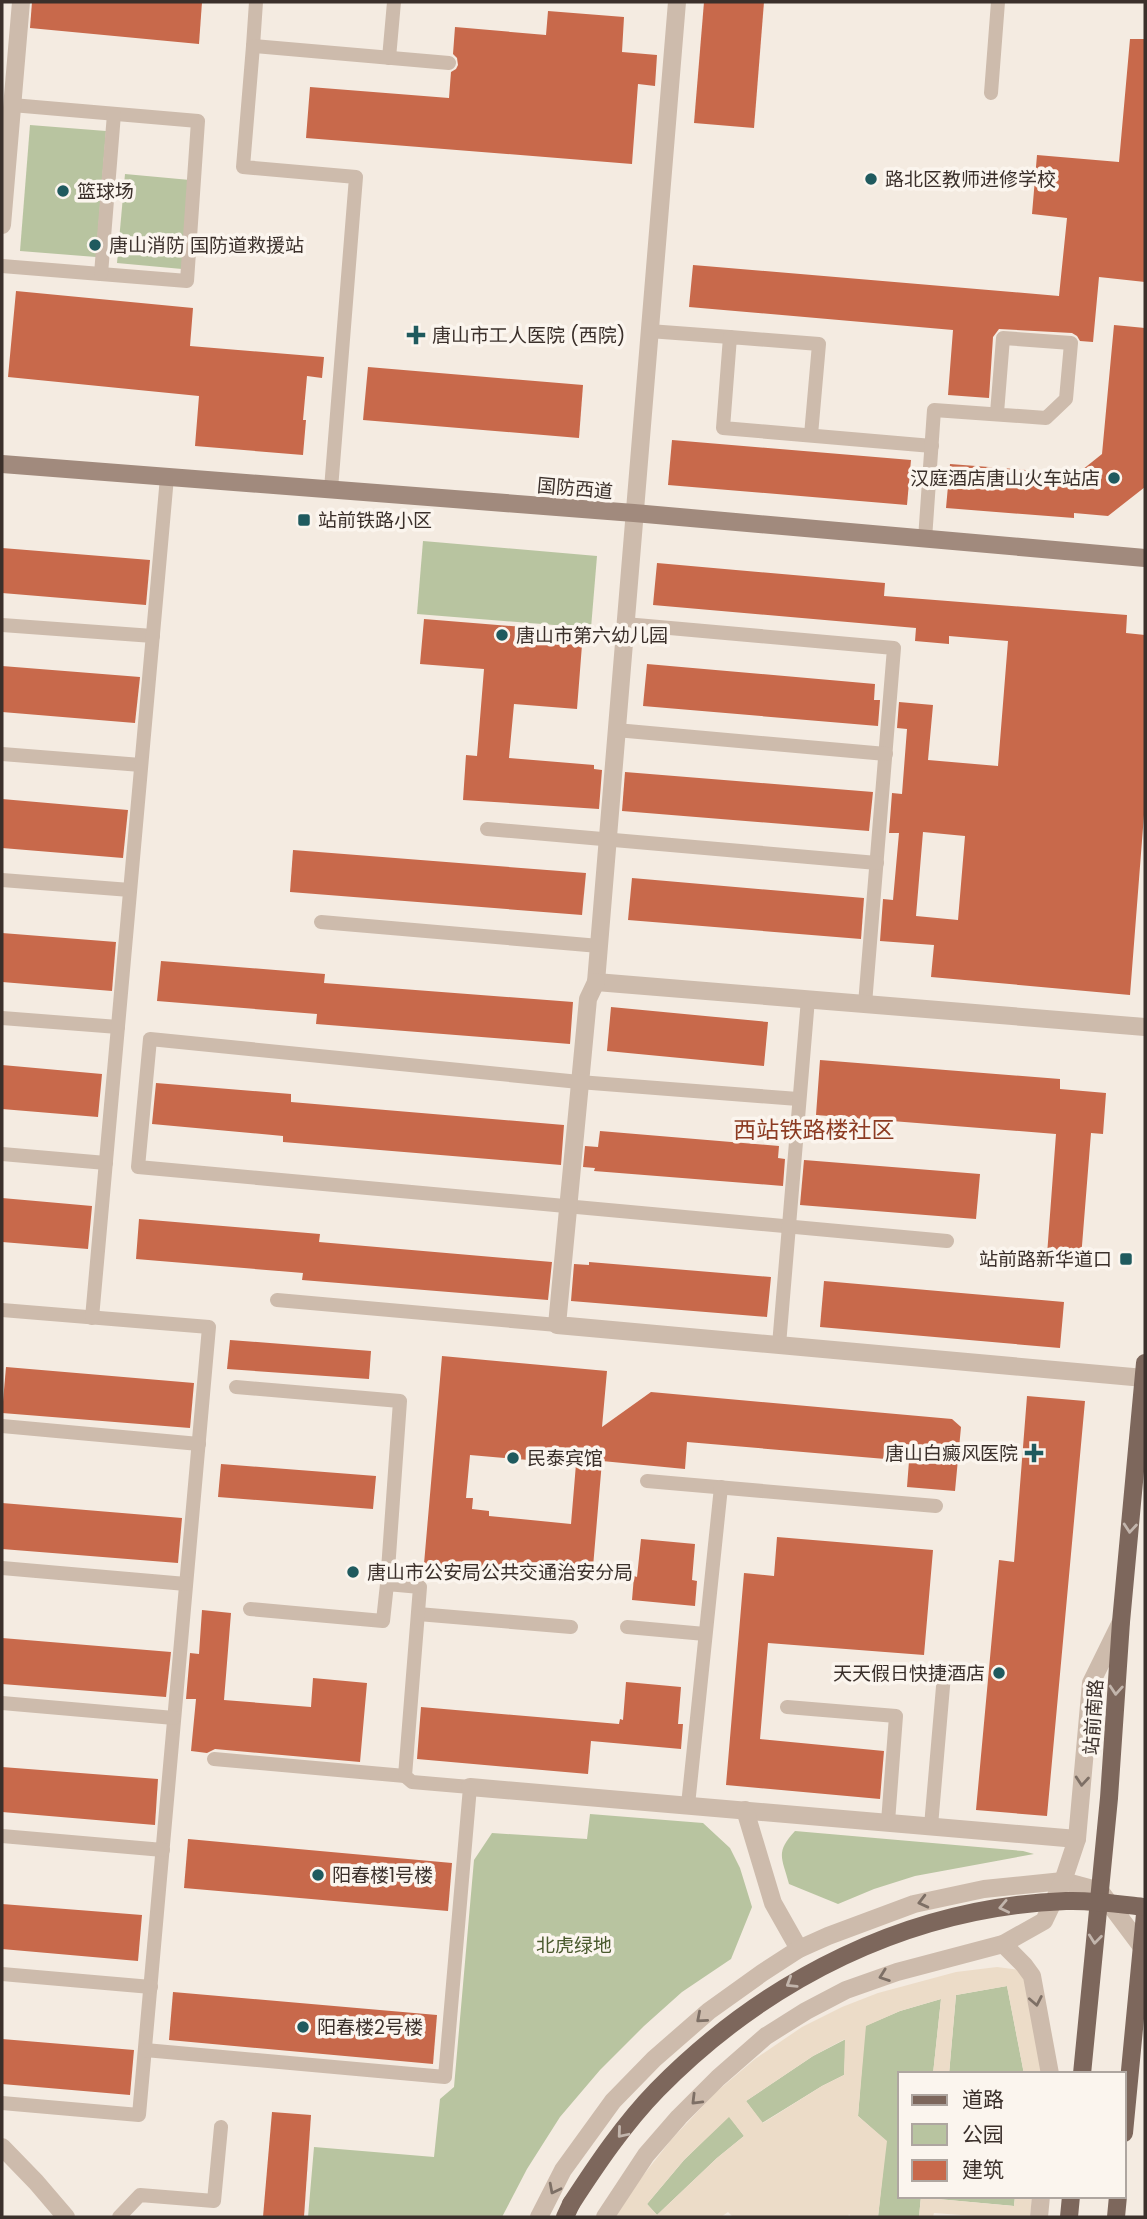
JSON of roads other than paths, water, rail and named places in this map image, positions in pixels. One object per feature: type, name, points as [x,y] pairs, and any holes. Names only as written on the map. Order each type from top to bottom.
[{"type":"main road","name":"站前南路","points":[[1083,2072],[1145,1370]]},
{"type":"main road","points":[[568,2211],[604,2154],[656,2092],[703,2047],[755,2006],[803,1976],[889,1936],[949,1919],[1015,1905],[1069,1901],[1145,1907]]},
{"type":"main road","points":[[1126,2114],[1144,1947],[1145,1914]]},
{"type":"main road","points":[[1069,2217],[1071,2198]]},
{"type":"main road","points":[[1116,2217],[1118,2198]]},
{"type":"street","points":[[2,225],[22,2]]},
{"type":"street","points":[[677,2],[596,982],[588,999],[557,1325],[779,1345],[1145,1370]]},
{"type":"street","name":"国防西道","points":[[2,464],[634,513],[1145,558]]},
{"type":"street","points":[[596,982],[1145,1027]]},
{"type":"street","points":[[605,2217],[646,2155],[679,2117],[766,2036],[846,1990],[897,1972],[1003,1944],[1044,1921],[1063,1881],[1077,1839],[1091,1683],[1121,1622]]},
{"type":"street","points":[[470,1787],[1077,1839]]},
{"type":"street","points":[[745,1810],[774,1903],[799,1949]]},
{"type":"street","points":[[539,2217],[563,2170],[612,2101],[654,2059],[709,2011],[799,1949],[914,1904],[971,1891],[1063,1881],[1100,1891],[1144,1947]]},
{"type":"street","points":[[1003,1944],[1031,1976],[1050,2072]]},
{"type":"street","points":[[2,2147],[66,2217]]},
{"type":"street","points":[[1040,2217],[1041,2198]]},
{"type":"lane","points":[[256,2],[243,167],[356,177],[331,489]]},
{"type":"lane","points":[[389,58],[394,2]]},
{"type":"lane","points":[[991,93],[998,2]]},
{"type":"lane","points":[[253,46],[449,63]]},
{"type":"lane","points":[[2,266],[187,281],[198,121],[12,106]]},
{"type":"lane","points":[[101,274],[114,114]]},
{"type":"lane","points":[[649,331],[819,344],[811,435]]},
{"type":"lane","points":[[730,337],[723,428],[932,446]]},
{"type":"lane","points":[[925,539],[934,410],[1045,418],[1066,399],[1070,343],[1003,338],[997,414]]},
{"type":"lane","points":[[92,1318],[167,477]]},
{"type":"lane","points":[[625,624],[894,648],[865,1003]]},
{"type":"lane","points":[[2,625],[153,636]]},
{"type":"lane","points":[[617,730],[886,754]]},
{"type":"lane","points":[[2,754],[141,765]]},
{"type":"lane","points":[[486,829],[877,863]]},
{"type":"lane","points":[[2,880],[130,890]]},
{"type":"lane","points":[[321,922],[599,946]]},
{"type":"lane","points":[[779,1345],[808,999]]},
{"type":"lane","points":[[2,1018],[118,1027]]},
{"type":"lane","points":[[798,1099],[579,1082],[150,1039],[138,1167],[947,1241]]},
{"type":"lane","points":[[2,1154],[106,1163]]},
{"type":"lane","points":[[277,1300],[557,1325]]},
{"type":"lane","points":[[2,1310],[209,1327],[139,2115],[2,2103]]},
{"type":"lane","points":[[236,1387],[400,1401],[383,1621],[250,1609]]},
{"type":"lane","points":[[2,1426],[199,1444]]},
{"type":"lane","points":[[647,1481],[936,1506]]},
{"type":"lane","points":[[688,1805],[720,1487]]},
{"type":"lane","points":[[2,1567],[186,1584]]},
{"type":"lane","points":[[387,1584],[419,1587],[405,1776]]},
{"type":"lane","points":[[418,1614],[571,1627]]},
{"type":"lane","points":[[627,1627],[705,1634]]},
{"type":"lane","points":[[931,1826],[944,1675]]},
{"type":"lane","points":[[2,1703],[174,1718]]},
{"type":"lane","points":[[787,1707],[896,1716],[888,1822]]},
{"type":"lane","points":[[145,2050],[445,2077],[470,1787],[412,1782],[405,1776],[214,1759]]},
{"type":"lane","points":[[2,1836],[163,1850]]},
{"type":"lane","points":[[2,1973],[151,1987]]},
{"type":"lane","points":[[119,2217],[139,2195],[214,2201],[220,2127]]},
{"type":"place","name":"路北区教师进修学校","points":[[871,179]]},
{"type":"place","name":"篮球场","points":[[63,191]]},
{"type":"place","name":"唐山消防 国防道救援站","points":[[95,245]]},
{"type":"place","name":"唐山市工人医院 (西院)","points":[[416,335]]},
{"type":"place","name":"汉庭酒店唐山火车站店","points":[[1114,478]]},
{"type":"place","name":"站前铁路小区","points":[[304,520]]},
{"type":"place","name":"唐山市第六幼儿园","points":[[502,635]]},
{"type":"place","name":"站前路新华道口","points":[[1126,1259]]},
{"type":"place","name":"唐山白癜风医院","points":[[1034,1453]]},
{"type":"place","name":"民泰宾馆","points":[[513,1458]]},
{"type":"place","name":"唐山市公安局公共交通治安分局","points":[[353,1572]]},
{"type":"place","name":"天天假日快捷酒店","points":[[999,1673]]},
{"type":"place","name":"阳春楼1号楼","points":[[318,1875]]},
{"type":"place","name":"阳春楼2号楼","points":[[303,2027]]},
{"type":"district","name":"西站铁路楼社区","points":[[814,1130]]},
{"type":"park label","name":"北虎绿地","points":[[574,1945]]}]
